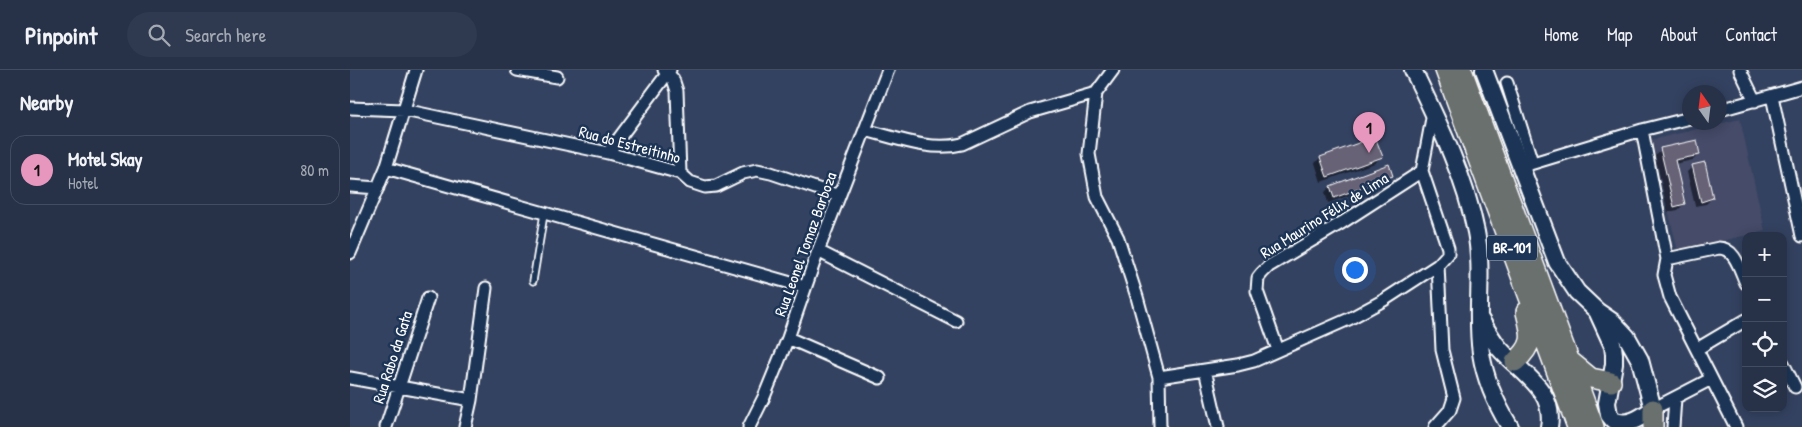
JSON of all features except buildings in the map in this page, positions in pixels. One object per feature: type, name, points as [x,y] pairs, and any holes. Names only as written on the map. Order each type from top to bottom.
[{"type":"highway","name":"BR-101","points":[[1445,70],[1577,427]]},
{"type":"highway","name":"BR-101","points":[[1462,70],[1594,427]]},
{"type":"highway","points":[[1507,236],[1531,334],[1528,348],[1516,362]]},
{"type":"highway","points":[[1568,360],[1591,378],[1610,382]]},
{"type":"main road","points":[[1413,70],[1458,172],[1468,202],[1476,232],[1481,274],[1481,355],[1486,376],[1495,399],[1510,427]]},
{"type":"main road","points":[[1484,70],[1526,165],[1557,262],[1577,292],[1620,329],[1635,348],[1644,373],[1653,418],[1624,424],[1613,420],[1607,409],[1614,364],[1613,346],[1597,311]]},
{"type":"main road","points":[[1480,319],[1500,349],[1516,362],[1543,394],[1550,411],[1549,427]]},
{"type":"street","points":[[350,253],[386,168],[416,70]]},
{"type":"street","points":[[517,70],[557,76]]},
{"type":"street","name":"Rua Leonel Tomaz Barboza","points":[[749,427],[764,397],[788,338],[818,250],[888,70]]},
{"type":"street","points":[[1113,70],[1096,93],[1089,154],[1097,197],[1118,238],[1137,297],[1159,377],[1160,427]]},
{"type":"street","points":[[1740,70],[1755,101]]},
{"type":"street","points":[[608,153],[668,71],[677,91],[680,173]]},
{"type":"street","points":[[1507,83],[1526,165],[1682,120]]},
{"type":"street","points":[[1727,108],[1802,87]]},
{"type":"street","points":[[866,130],[928,146],[951,147],[973,141],[1030,112],[1096,93]]},
{"type":"street","points":[[1772,96],[1802,236]]},
{"type":"street","name":"Rua do Estreitinho","points":[[350,108],[404,110],[608,153],[680,173],[693,184],[711,187],[721,185],[743,173],[757,170],[839,196]]},
{"type":"street","points":[[1159,377],[1238,365],[1254,360],[1368,309],[1445,260],[1448,248],[1422,171],[1433,113]]},
{"type":"street","points":[[1642,130],[1667,259],[1664,275],[1670,297],[1736,427]]},
{"type":"street","points":[[386,168],[805,287]]},
{"type":"street","name":"Rua Maurino Félix de Lima","points":[[1278,350],[1257,290],[1258,278],[1262,273],[1269,266],[1343,222],[1422,171]]},
{"type":"street","points":[[350,186],[378,188]]},
{"type":"street","points":[[1667,259],[1726,248],[1732,252],[1743,277]]},
{"type":"street","points":[[818,250],[956,321]]},
{"type":"street","points":[[1435,427],[1450,410],[1454,398],[1444,360],[1441,339],[1438,265]]},
{"type":"street","points":[[465,427],[471,400],[486,288]]},
{"type":"street","name":"Rua Rabo da Gata","points":[[386,427],[428,298]]},
{"type":"street","points":[[1697,349],[1743,322]]},
{"type":"street","points":[[788,338],[880,378]]},
{"type":"street","points":[[1785,367],[1795,387]]},
{"type":"street","points":[[1205,370],[1218,427]]},
{"type":"street","points":[[350,378],[471,400]]},
{"type":"street","points":[[1653,418],[1675,398],[1712,379]]},
{"type":"street","points":[[1673,427],[1675,398]]},
{"type":"lane","points":[[533,281],[544,214]]},
{"type":"shaded area","points":[[1740,119],[1765,231],[1742,232],[1742,236],[1678,251],[1651,140],[1693,130],[1727,130],[1727,122]]},
{"type":"place","name":"Motel Skay","points":[[1369,153]]}]
